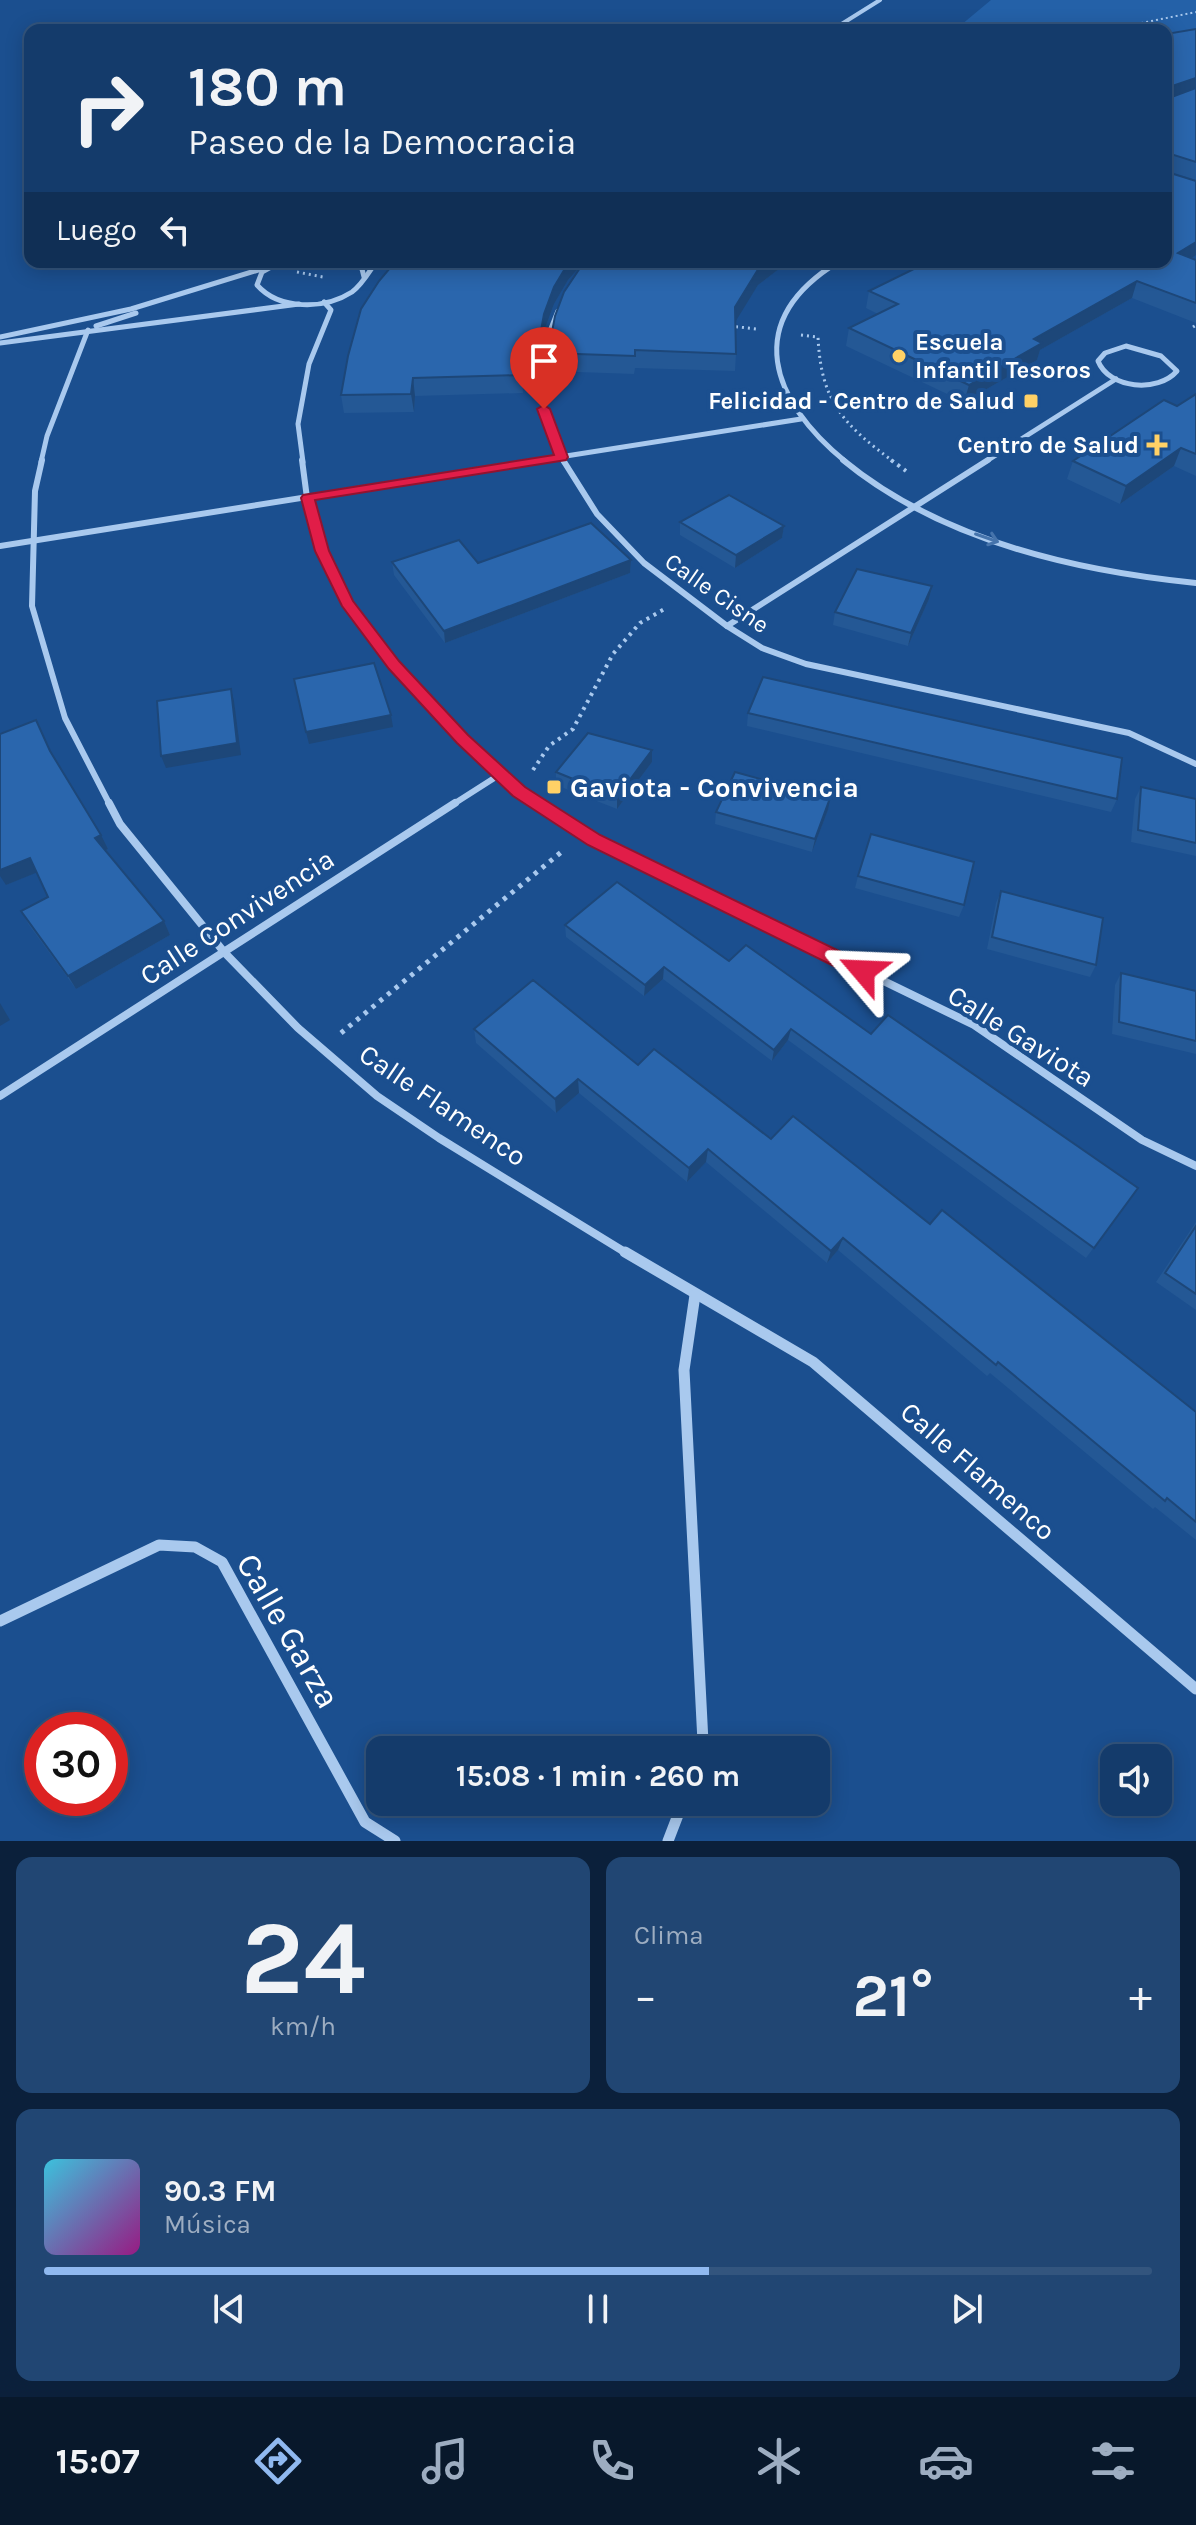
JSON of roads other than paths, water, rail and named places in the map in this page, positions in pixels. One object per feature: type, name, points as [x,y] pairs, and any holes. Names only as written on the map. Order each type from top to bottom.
[{"type":"street","points":[[842,24],[880,0]]},
{"type":"street","points":[[88,330],[263,268]]},
{"type":"street","points":[[269,268],[258,278],[261,291],[273,299],[299,304]]},
{"type":"street","points":[[361,268],[364,277]]},
{"type":"street","points":[[0,340],[324,302],[339,298],[360,284],[371,268]]},
{"type":"street","points":[[830,268],[800,291],[786,312],[779,332],[777,374],[801,419],[840,461],[916,507],[972,533],[1029,553],[1096,569],[1196,583]]},
{"type":"street","points":[[0,340],[131,309],[228,281]]},
{"type":"street","name":"Calle Gaviota","points":[[324,302],[331,310],[309,364],[298,424],[307,498],[322,551],[347,602],[394,665],[499,775],[583,834],[974,1025],[1142,1140],[1196,1166]]},
{"type":"street","name":"Calle Cisne","points":[[560,305],[544,346],[544,409],[561,457],[597,514],[644,563],[727,626],[762,648],[806,664],[1129,733],[1196,764]]},
{"type":"street","name":"Calle Flamenco","points":[[88,330],[47,436],[35,491],[31,541],[32,606],[65,718],[120,824],[224,952],[321,1049],[377,1096],[439,1138],[695,1295],[813,1362],[1196,1689]]},
{"type":"street","points":[[727,626],[1116,379],[1135,385],[1158,385],[1171,380],[1177,371],[1171,361],[1157,353],[1117,347],[1102,353],[1098,361],[1102,371],[1116,379]]},
{"type":"street","points":[[0,546],[801,419]]},
{"type":"street","name":"Calle Convivencia","points":[[0,1096],[499,775]]},
{"type":"street","points":[[695,1295],[684,1370],[703,1736]]},
{"type":"street","name":"Calle Garza","points":[[0,1621],[159,1545],[195,1547],[222,1562],[365,1822],[395,1841]]},
{"type":"street","points":[[668,1841],[678,1816]]},
{"type":"place","name":"Escuela Infantil Tesoros","points":[[899,356]]},
{"type":"place","name":"Felicidad - Centro de Salud","points":[[1031,401]]},
{"type":"place","name":"Centro de Salud","points":[[1157,445]]},
{"type":"place","name":"Gaviota - Convivencia","points":[[554,787]]}]
